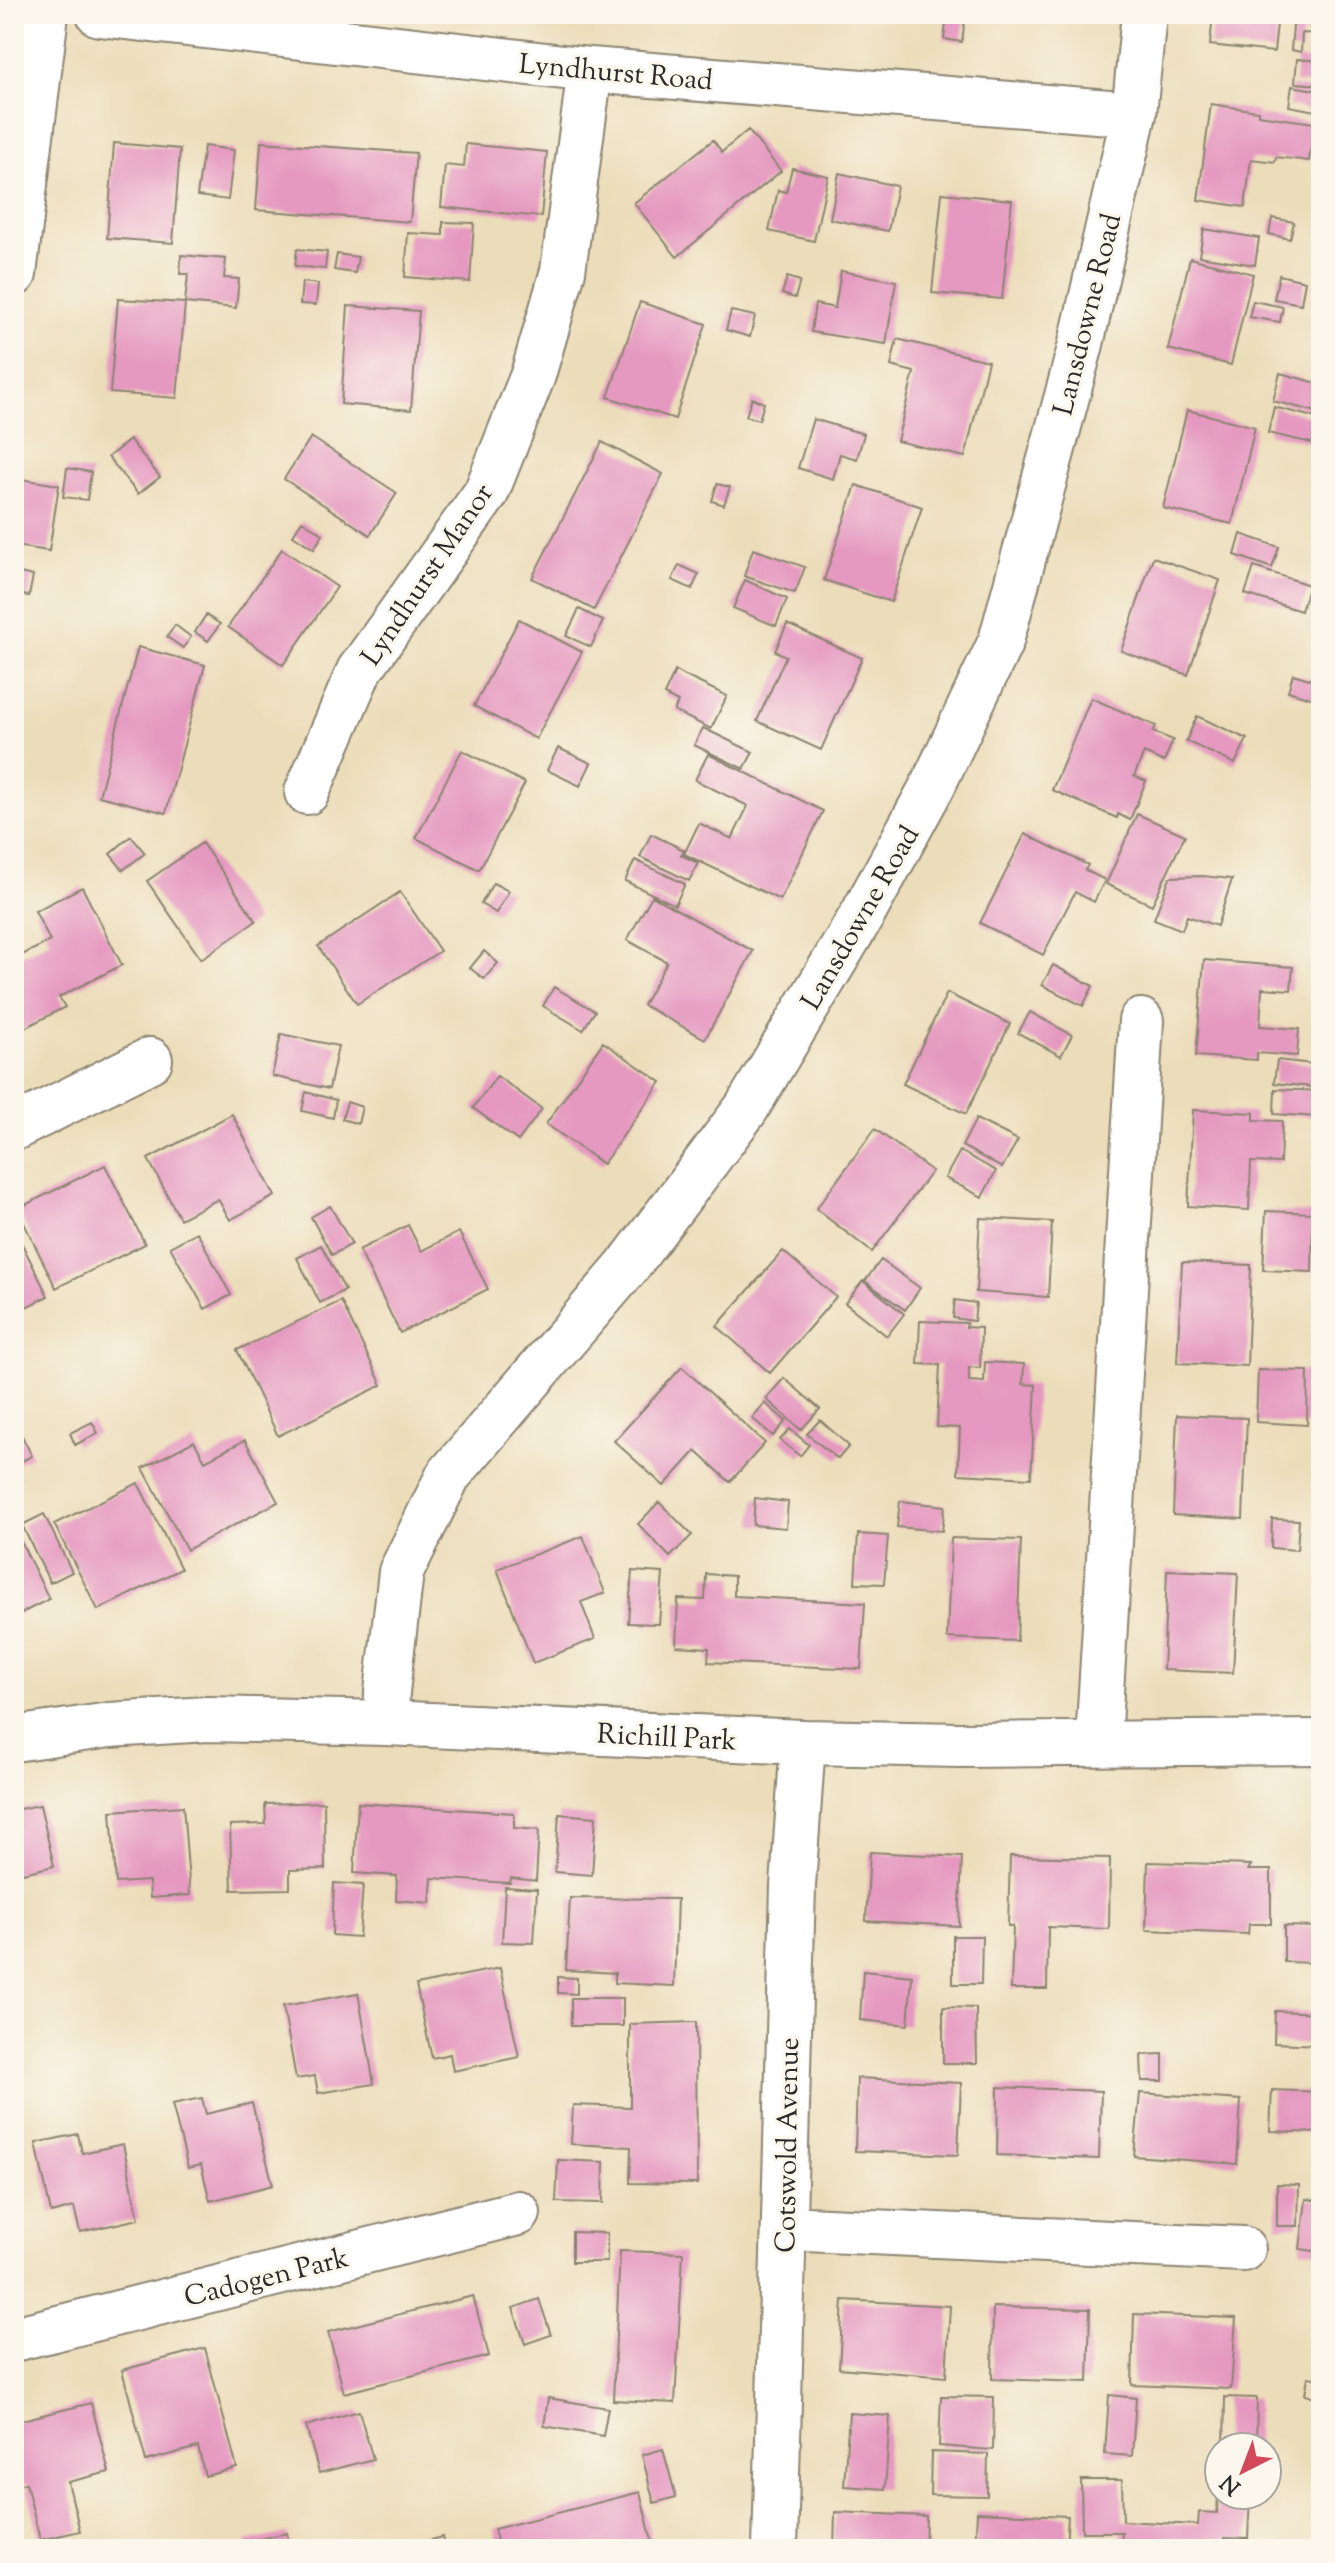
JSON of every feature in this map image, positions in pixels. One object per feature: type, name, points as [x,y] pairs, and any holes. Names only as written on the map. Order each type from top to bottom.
[{"type":"street","points":[[14,274],[46,14]]},
{"type":"street","name":"Lyndhurst Road","points":[[99,14],[314,27],[590,70],[1134,114]]},
{"type":"street","name":"Lansdowne Road","points":[[386,1723],[401,1572],[448,1476],[627,1267],[746,1109],[885,874],[933,785],[1001,641],[1080,348],[1134,114],[1144,14]]},
{"type":"street","name":"Lyndhurst Manor","points":[[307,792],[359,671],[486,493],[533,375],[563,271],[590,70]]},
{"type":"street","points":[[1098,1743],[1141,1021]]},
{"type":"street","points":[[14,1128],[150,1060]]},
{"type":"street","name":"Richill Park","points":[[14,1739],[110,1725],[207,1719],[386,1723],[803,1742],[961,1745],[1321,1742]]},
{"type":"street","name":"Cotswold Avenue","points":[[775,2549],[793,1886],[803,1742]]},
{"type":"street","name":"Cadogen Park","points":[[14,2339],[518,2213]]},
{"type":"street","points":[[784,2228],[1243,2249]]},
{"type":"building","points":[[1213,14],[1278,14],[1274,52],[1210,45]]},
{"type":"building","points":[[1294,14],[1321,14],[1321,34],[1302,33],[1301,52],[1291,50]]},
{"type":"building","points":[[947,15],[965,17],[962,42],[944,39]]},
{"type":"building","points":[[1297,59],[1321,61],[1321,85],[1295,83]]},
{"type":"building","points":[[1292,86],[1321,91],[1321,112],[1289,106]]},
{"type":"building","points":[[1211,104],[1314,123],[1309,161],[1276,157],[1275,162],[1251,159],[1245,207],[1198,200]]},
{"type":"building","points":[[748,130],[781,171],[677,257],[634,203],[713,140],[722,152]]},
{"type":"building","points":[[261,142],[416,153],[410,222],[256,210]]},
{"type":"building","points":[[114,143],[180,149],[173,243],[107,238]]},
{"type":"building","points":[[466,144],[547,152],[541,217],[441,207],[445,165],[464,167]]},
{"type":"building","points":[[204,146],[234,150],[228,200],[197,196]]},
{"type":"building","points":[[792,168],[828,176],[814,241],[769,231],[778,190],[786,192]]},
{"type":"building","points":[[839,173],[897,186],[888,231],[830,219]]},
{"type":"building","points":[[942,193],[1012,200],[1002,299],[932,293]]},
{"type":"building","points":[[1272,218],[1294,222],[1290,239],[1269,234]]},
{"type":"building","points":[[443,222],[474,223],[470,282],[405,277],[408,233],[443,235]]},
{"type":"building","points":[[1204,229],[1259,238],[1255,265],[1199,256]]},
{"type":"building","points":[[297,249],[327,252],[325,269],[295,266]]},
{"type":"building","points":[[337,254],[358,257],[355,273],[334,270]]},
{"type":"building","points":[[181,255],[226,259],[224,278],[239,279],[236,308],[185,303],[188,274],[180,274]]},
{"type":"building","points":[[1190,258],[1253,274],[1231,365],[1168,349]]},
{"type":"building","points":[[841,271],[896,281],[886,344],[811,332],[815,304],[835,308]]},
{"type":"building","points":[[1279,275],[1305,281],[1301,304],[1274,299]]},
{"type":"building","points":[[787,277],[800,281],[795,298],[782,294]]},
{"type":"building","points":[[302,282],[318,284],[316,305],[300,304]]},
{"type":"building","points":[[118,299],[185,303],[177,398],[110,393]]},
{"type":"building","points":[[1253,301],[1283,307],[1280,322],[1249,317]]},
{"type":"building","points":[[640,302],[706,324],[675,419],[608,397]]},
{"type":"building","points":[[348,306],[419,311],[411,410],[341,404]]},
{"type":"building","points":[[731,311],[755,316],[750,337],[726,330]]},
{"type":"building","points":[[897,339],[988,361],[965,457],[897,441],[914,372],[891,366]]},
{"type":"building","points":[[1280,373],[1321,384],[1321,413],[1273,401]]},
{"type":"building","points":[[752,398],[764,403],[759,420],[746,416]]},
{"type":"building","points":[[1274,407],[1321,419],[1320,445],[1268,433]]},
{"type":"building","points":[[1187,410],[1255,427],[1232,524],[1163,508]]},
{"type":"building","points":[[813,419],[864,434],[857,459],[840,454],[833,479],[798,468]]},
{"type":"building","points":[[311,437],[397,493],[370,535],[284,479]]},
{"type":"building","points":[[130,440],[160,477],[138,494],[108,457]]},
{"type":"building","points":[[602,442],[663,474],[594,610],[532,578]]},
{"type":"building","points":[[67,468],[91,472],[87,500],[63,497]]},
{"type":"building","points":[[14,478],[59,485],[49,551],[14,546]]},
{"type":"building","points":[[717,484],[730,487],[724,505],[712,501]]},
{"type":"building","points":[[856,485],[922,507],[891,602],[824,580]]},
{"type":"building","points":[[302,521],[323,534],[314,549],[293,535]]},
{"type":"building","points":[[1241,534],[1279,547],[1272,568],[1235,555]]},
{"type":"building","points":[[282,549],[337,587],[283,665],[228,627]]},
{"type":"building","points":[[753,549],[805,567],[795,593],[744,576]]},
{"type":"building","points":[[1153,557],[1220,580],[1188,675],[1121,651]]},
{"type":"building","points":[[679,565],[699,574],[692,589],[672,580]]},
{"type":"building","points":[[1254,567],[1309,585],[1301,611],[1245,594]]},
{"type":"building","points":[[20,573],[33,576],[29,596],[16,594]]},
{"type":"building","points":[[745,580],[787,599],[776,626],[733,608]]},
{"type":"building","points":[[579,609],[603,621],[591,647],[566,636]]},
{"type":"building","points":[[206,615],[220,624],[208,641],[195,632]]},
{"type":"building","points":[[519,619],[582,652],[536,739],[474,706]]},
{"type":"building","points":[[787,624],[862,658],[821,750],[757,721],[786,656],[775,651]]},
{"type":"building","points":[[175,625],[191,637],[183,648],[167,637]]},
{"type":"building","points":[[138,647],[205,665],[166,813],[99,796]]},
{"type":"building","points":[[675,671],[727,696],[711,729],[674,711],[678,702],[664,695]]},
{"type":"building","points":[[1293,674],[1319,682],[1314,699],[1288,691]]},
{"type":"building","points":[[1091,698],[1156,726],[1153,732],[1173,740],[1164,762],[1144,753],[1134,776],[1146,781],[1130,820],[1118,814],[1117,818],[1052,790]]},
{"type":"building","points":[[1197,716],[1247,739],[1235,764],[1186,741]]},
{"type":"building","points":[[703,728],[753,752],[744,769],[694,745]]},
{"type":"building","points":[[558,748],[591,763],[580,786],[547,770]]},
{"type":"building","points":[[462,750],[525,783],[479,870],[416,838]]},
{"type":"building","points":[[708,754],[823,811],[780,900],[684,854],[699,823],[732,839],[748,806],[695,780]]},
{"type":"building","points":[[1137,814],[1185,835],[1152,905],[1106,884]]},
{"type":"building","points":[[651,834],[684,850],[681,855],[698,863],[689,881],[640,857]]},
{"type":"building","points":[[1025,834],[1088,865],[1085,870],[1105,880],[1094,902],[1075,892],[1043,955],[980,923]]},
{"type":"building","points":[[131,836],[145,853],[123,870],[110,854]]},
{"type":"building","points":[[202,843],[256,921],[201,959],[147,881]]},
{"type":"building","points":[[635,860],[685,884],[675,905],[625,881]]},
{"type":"building","points":[[1170,877],[1232,879],[1217,926],[1187,916],[1182,930],[1154,919]]},
{"type":"building","points":[[493,883],[509,891],[496,913],[481,904]]},
{"type":"building","points":[[82,887],[122,965],[59,997],[65,1007],[21,1030],[14,1016],[14,959],[50,941],[35,911]]},
{"type":"building","points":[[400,892],[440,951],[357,1004],[318,946]]},
{"type":"building","points":[[652,896],[753,951],[705,1039],[643,1005],[667,962],[627,940]]},
{"type":"building","points":[[484,951],[498,963],[484,979],[470,968]]},
{"type":"building","points":[[1204,960],[1293,967],[1291,990],[1262,988],[1260,1026],[1299,1029],[1297,1056],[1257,1053],[1257,1060],[1196,1056]]},
{"type":"building","points":[[1053,965],[1093,986],[1083,1006],[1042,985]]},
{"type":"building","points":[[554,987],[595,1011],[583,1030],[543,1006]]},
{"type":"building","points":[[947,993],[1010,1024],[966,1114],[903,1084]]},
{"type":"building","points":[[1030,1012],[1072,1035],[1061,1056],[1018,1033]]},
{"type":"building","points":[[281,1034],[338,1046],[329,1089],[272,1076]]},
{"type":"building","points":[[603,1042],[661,1082],[603,1164],[546,1124]]},
{"type":"building","points":[[1277,1060],[1321,1065],[1321,1088],[1274,1083]]},
{"type":"building","points":[[497,1076],[542,1109],[518,1141],[473,1108]]},
{"type":"building","points":[[1275,1089],[1320,1091],[1318,1117],[1274,1114]]},
{"type":"building","points":[[306,1092],[336,1100],[333,1118],[302,1111]]},
{"type":"building","points":[[347,1102],[362,1107],[358,1124],[342,1119]]},
{"type":"building","points":[[1193,1110],[1254,1113],[1254,1120],[1282,1121],[1280,1163],[1251,1162],[1249,1210],[1188,1206]]},
{"type":"building","points":[[232,1114],[275,1196],[230,1220],[218,1199],[180,1219],[148,1159]]},
{"type":"building","points":[[976,1119],[1018,1140],[1002,1168],[962,1146]]},
{"type":"building","points":[[875,1129],[932,1171],[872,1252],[816,1209]]},
{"type":"building","points":[[960,1151],[996,1171],[982,1197],[945,1178]]},
{"type":"building","points":[[105,1165],[145,1244],[56,1288],[17,1209]]},
{"type":"building","points":[[330,1206],[352,1244],[332,1255],[311,1217]]},
{"type":"building","points":[[1266,1211],[1313,1213],[1312,1272],[1263,1270]]},
{"type":"building","points":[[980,1218],[1052,1222],[1048,1297],[976,1292]]},
{"type":"building","points":[[408,1225],[421,1251],[459,1232],[488,1289],[400,1333],[359,1250]]},
{"type":"building","points":[[14,1228],[48,1296],[14,1313]]},
{"type":"building","points":[[197,1232],[231,1295],[205,1309],[170,1247]]},
{"type":"building","points":[[321,1245],[345,1290],[320,1303],[297,1258]]},
{"type":"building","points":[[783,1251],[836,1297],[770,1373],[717,1326]]},
{"type":"building","points":[[881,1260],[920,1288],[905,1310],[865,1281]]},
{"type":"building","points":[[1182,1262],[1251,1265],[1247,1366],[1177,1363]]},
{"type":"building","points":[[863,1281],[904,1314],[887,1336],[845,1303]]},
{"type":"building","points":[[955,1300],[976,1303],[974,1321],[953,1318]]},
{"type":"building","points":[[341,1301],[382,1385],[278,1436],[237,1350]]},
{"type":"building","points":[[920,1321],[967,1323],[966,1327],[981,1328],[980,1368],[969,1367],[969,1381],[984,1382],[985,1362],[1024,1364],[1023,1384],[1036,1385],[1031,1478],[958,1474],[960,1428],[937,1427],[940,1365],[918,1364]]},
{"type":"building","points":[[682,1367],[765,1443],[730,1482],[696,1451],[664,1486],[614,1441]]},
{"type":"building","points":[[1258,1370],[1308,1371],[1307,1425],[1256,1422]]},
{"type":"building","points":[[784,1378],[820,1409],[801,1430],[766,1399]]},
{"type":"building","points":[[765,1403],[786,1421],[773,1436],[752,1418]]},
{"type":"building","points":[[1177,1415],[1247,1418],[1243,1519],[1173,1515]]},
{"type":"building","points":[[820,1420],[849,1446],[838,1459],[807,1434]]},
{"type":"building","points":[[92,1422],[98,1433],[75,1445],[70,1433]]},
{"type":"building","points":[[17,1426],[32,1456],[14,1465],[14,1428]]},
{"type":"building","points":[[790,1429],[809,1445],[800,1456],[780,1440]]},
{"type":"building","points":[[245,1440],[278,1502],[187,1550],[143,1468],[194,1441],[205,1461]]},
{"type":"building","points":[[138,1483],[181,1569],[98,1610],[54,1524]]},
{"type":"building","points":[[755,1498],[788,1502],[786,1528],[753,1525]]},
{"type":"building","points":[[900,1501],[945,1506],[942,1531],[897,1527]]},
{"type":"building","points":[[659,1502],[692,1535],[670,1557],[638,1524]]},
{"type":"building","points":[[44,1514],[72,1572],[50,1583],[22,1525]]},
{"type":"building","points":[[1272,1519],[1299,1520],[1297,1550],[1271,1548]]},
{"type":"building","points":[[858,1534],[888,1536],[884,1584],[855,1583]]},
{"type":"building","points":[[583,1536],[605,1593],[581,1602],[595,1639],[533,1663],[497,1569]]},
{"type":"building","points":[[951,1538],[1021,1540],[1017,1641],[947,1638]]},
{"type":"building","points":[[20,1540],[49,1599],[14,1617],[14,1543]]},
{"type":"building","points":[[1167,1570],[1238,1573],[1233,1673],[1163,1670]]},
{"type":"building","points":[[632,1571],[663,1573],[659,1624],[628,1623]]},
{"type":"building","points":[[706,1574],[734,1576],[734,1596],[865,1603],[861,1669],[708,1662],[709,1648],[676,1646],[678,1599],[705,1600]]},
{"type":"building","points":[[324,1802],[325,1869],[290,1870],[290,1889],[232,1890],[230,1825],[266,1824],[265,1804]]},
{"type":"building","points":[[358,1803],[514,1813],[514,1828],[539,1830],[536,1881],[511,1878],[510,1883],[432,1878],[430,1903],[396,1900],[397,1876],[354,1873]]},
{"type":"building","points":[[40,1805],[54,1866],[14,1875],[14,1810]]},
{"type":"building","points":[[183,1806],[190,1895],[150,1898],[149,1881],[116,1883],[111,1811]]},
{"type":"building","points":[[559,1814],[596,1817],[592,1875],[555,1872]]},
{"type":"building","points":[[870,1852],[962,1857],[959,1926],[866,1921]]},
{"type":"building","points":[[1010,1856],[1110,1858],[1109,1929],[1048,1927],[1047,1989],[1011,1989],[1013,1926],[1008,1926]]},
{"type":"building","points":[[1148,1862],[1251,1865],[1248,1870],[1271,1870],[1271,1924],[1249,1924],[1248,1934],[1146,1930]]},
{"type":"building","points":[[334,1883],[363,1885],[359,1937],[332,1935]]},
{"type":"building","points":[[505,1887],[537,1889],[534,1943],[502,1942]]},
{"type":"building","points":[[570,1898],[677,1899],[674,1986],[615,1983],[615,1973],[566,1970]]},
{"type":"building","points":[[1284,1926],[1321,1927],[1321,1963],[1284,1962]]},
{"type":"building","points":[[953,1936],[982,1936],[981,1984],[953,1984]]},
{"type":"building","points":[[500,1968],[519,2057],[453,2071],[450,2054],[432,2058],[416,1985]]},
{"type":"building","points":[[863,1971],[912,1976],[908,2025],[860,2020]]},
{"type":"building","points":[[558,1977],[577,1978],[577,1994],[558,1993]]},
{"type":"building","points":[[358,1993],[374,2084],[318,2093],[315,2076],[296,2079],[283,2006]]},
{"type":"building","points":[[571,1998],[623,1998],[623,2026],[571,2026]]},
{"type":"building","points":[[943,2007],[976,2008],[977,2063],[943,2063]]},
{"type":"building","points":[[1275,2011],[1321,2013],[1320,2045],[1274,2043]]},
{"type":"building","points":[[696,2022],[697,2184],[630,2183],[631,2147],[571,2144],[573,2105],[630,2107],[630,2024]]},
{"type":"building","points":[[1163,2054],[1163,2081],[1142,2081],[1141,2055]]},
{"type":"building","points":[[857,2078],[961,2083],[958,2155],[855,2151]]},
{"type":"building","points":[[998,2087],[1101,2091],[1099,2159],[997,2155]]},
{"type":"building","points":[[1272,2090],[1321,2092],[1321,2133],[1270,2131]]},
{"type":"building","points":[[1140,2093],[1241,2100],[1237,2164],[1134,2156]]},
{"type":"building","points":[[202,2098],[206,2114],[252,2103],[273,2185],[210,2201],[201,2165],[188,2168],[172,2104]]},
{"type":"building","points":[[78,2134],[82,2153],[123,2144],[139,2219],[80,2232],[74,2207],[51,2213],[36,2143]]},
{"type":"building","points":[[558,2160],[604,2162],[603,2203],[556,2202]]},
{"type":"building","points":[[1277,2184],[1299,2185],[1298,2226],[1277,2226]]},
{"type":"building","points":[[1306,2199],[1321,2201],[1321,2252],[1300,2249]]},
{"type":"building","points":[[572,2232],[607,2233],[607,2262],[572,2262]]},
{"type":"building","points":[[620,2251],[683,2253],[675,2403],[613,2400]]},
{"type":"building","points":[[473,2296],[489,2356],[344,2393],[328,2332]]},
{"type":"building","points":[[539,2299],[551,2335],[525,2344],[513,2308]]},
{"type":"building","points":[[843,2300],[950,2306],[946,2377],[839,2368]]},
{"type":"building","points":[[993,2307],[1090,2309],[1088,2382],[992,2379]]},
{"type":"building","points":[[1134,2314],[1236,2318],[1231,2389],[1132,2385]]},
{"type":"building","points":[[205,2348],[237,2468],[205,2476],[198,2447],[146,2461],[122,2370]]},
{"type":"building","points":[[1308,2377],[1321,2379],[1321,2398],[1305,2395]]},
{"type":"building","points":[[1109,2395],[1136,2398],[1132,2456],[1105,2454]]},
{"type":"building","points":[[941,2396],[994,2397],[993,2450],[939,2446]]},
{"type":"building","points":[[1225,2397],[1257,2398],[1256,2431],[1224,2431]]},
{"type":"building","points":[[548,2398],[608,2408],[603,2436],[544,2426]]},
{"type":"building","points":[[91,2403],[109,2472],[68,2482],[80,2531],[40,2540],[26,2483],[14,2486],[14,2422]]},
{"type":"building","points":[[359,2411],[373,2459],[319,2473],[306,2426]]},
{"type":"building","points":[[849,2413],[890,2416],[885,2489],[844,2486]]},
{"type":"building","points":[[663,2449],[676,2497],[654,2503],[642,2455]]},
{"type":"building","points":[[931,2452],[988,2454],[987,2496],[930,2495]]},
{"type":"building","points":[[1081,2480],[1122,2480],[1123,2521],[1198,2525],[1199,2512],[1249,2511],[1248,2539],[1225,2538],[1224,2549],[1121,2549],[1122,2532],[1082,2532]]},
{"type":"building","points":[[640,2492],[654,2549],[499,2549],[494,2529]]},
{"type":"building","points":[[835,2512],[926,2516],[925,2549],[834,2549]]},
{"type":"building","points":[[977,2512],[1068,2516],[1066,2549],[975,2549]]},
{"type":"building","points":[[287,2533],[291,2549],[248,2549],[246,2542]]},
{"type":"building","points":[[442,2537],[445,2549],[400,2549],[400,2548]]}]
